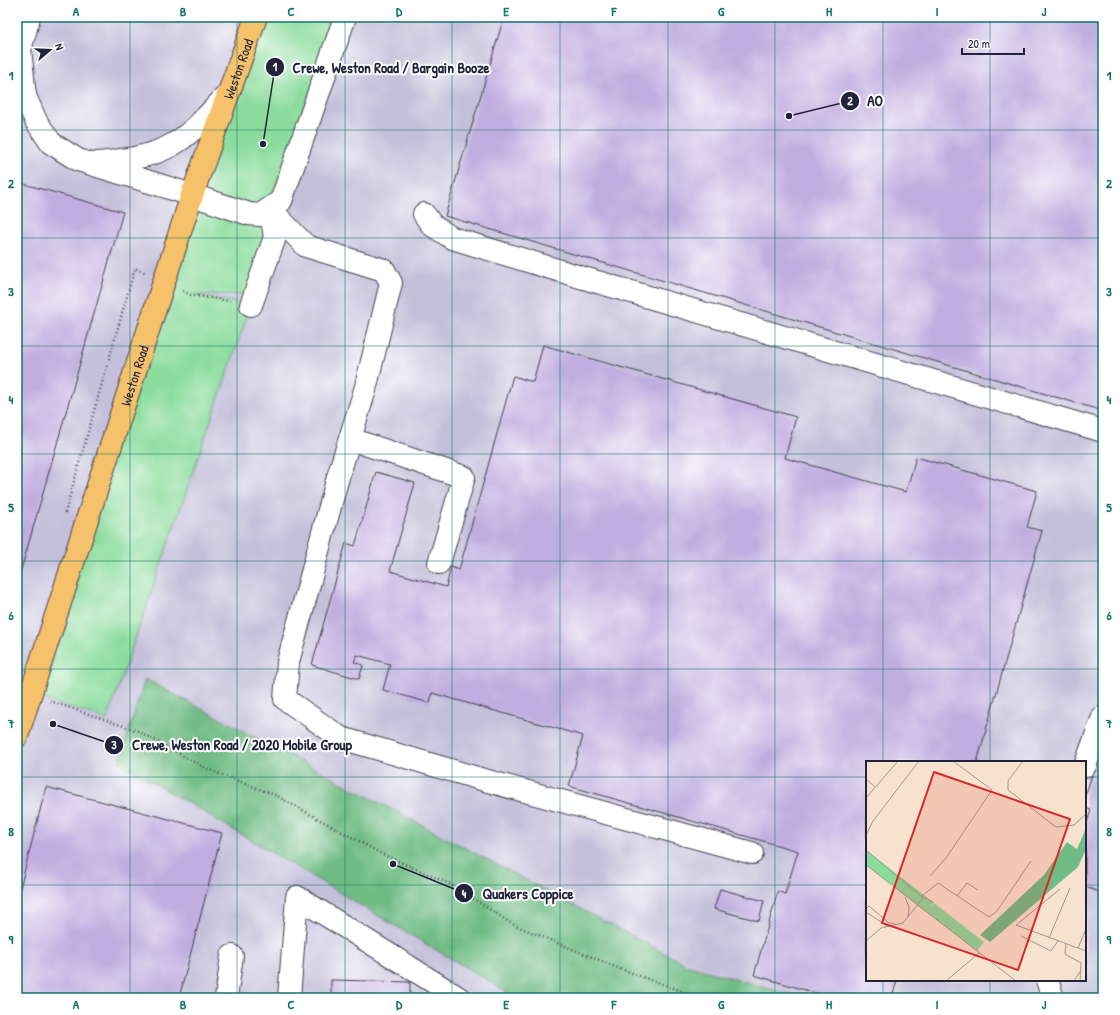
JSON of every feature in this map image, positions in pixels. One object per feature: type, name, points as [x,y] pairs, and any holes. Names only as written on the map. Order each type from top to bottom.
[{"type":"main road","name":"Weston Road","points":[[17,736],[24,706],[192,195],[256,17]]},
{"type":"street","points":[[29,17],[20,50],[21,90],[36,121],[51,143],[78,160],[249,214],[260,214],[281,201],[345,17]]},
{"type":"street","points":[[91,164],[154,153],[170,146],[184,137],[201,122],[228,94]]},
{"type":"street","points":[[251,305],[275,237],[270,209]]},
{"type":"street","points":[[270,209],[306,246],[384,270],[392,283],[365,390],[336,485],[288,662],[285,699],[341,738],[484,780],[752,853]]},
{"type":"street","points":[[424,214],[432,225],[452,238],[622,290],[1103,431]]},
{"type":"street","points":[[350,439],[464,476],[439,563]]},
{"type":"street","points":[[1086,763],[1103,717]]},
{"type":"street","points":[[289,998],[297,897],[459,998]]},
{"type":"street","points":[[226,998],[232,956]]},
{"type":"street","points":[[1047,981],[1053,998]]},
{"type":"path","points":[[24,706],[138,731],[207,769],[275,795],[382,854],[450,884],[514,925],[624,970],[701,998]]},
{"type":"shaded area","points":[[17,17],[1103,17],[1103,998],[802,998],[689,966],[145,679],[119,762],[517,998],[17,998]]},
{"type":"green space","points":[[256,17],[346,17],[255,294],[194,295],[251,305],[107,720],[31,695]]},
{"type":"green space","points":[[145,679],[689,966],[802,998],[517,998],[119,762]]},
{"type":"building","points":[[504,17],[1103,17],[1103,411],[445,216]]},
{"type":"building","points":[[17,182],[123,212],[21,570],[17,569]]},
{"type":"building","points":[[543,345],[796,417],[785,458],[906,492],[916,457],[1037,491],[1027,527],[1042,531],[977,761],[866,761],[866,981],[897,981],[892,998],[833,998],[754,975],[778,891],[785,894],[798,851],[569,786],[583,736],[432,693],[430,703],[383,690],[390,664],[357,655],[354,662],[363,665],[359,679],[312,665],[346,543],[355,546],[376,472],[415,483],[390,571],[446,587],[451,567],[459,570],[513,376],[533,382]]},
{"type":"building","points":[[1103,742],[1103,893],[1086,887],[1086,826],[1091,810],[1086,808],[1086,793]]},
{"type":"building","points":[[46,787],[222,833],[179,998],[17,998],[17,900]]},
{"type":"building","points":[[720,889],[764,901],[759,921],[714,909]]},
{"type":"building","points":[[331,980],[410,982],[410,998],[331,998]]},
{"type":"place","name":"AO","points":[[789,116]]},
{"type":"place","name":"Crewe, Weston Road / Bargain Booze","points":[[263,144]]},
{"type":"place","name":"Crewe, Weston Road / 2020 Mobile Group","points":[[53,724]]},
{"type":"place","name":"Quakers Coppice","points":[[393,864]]}]
